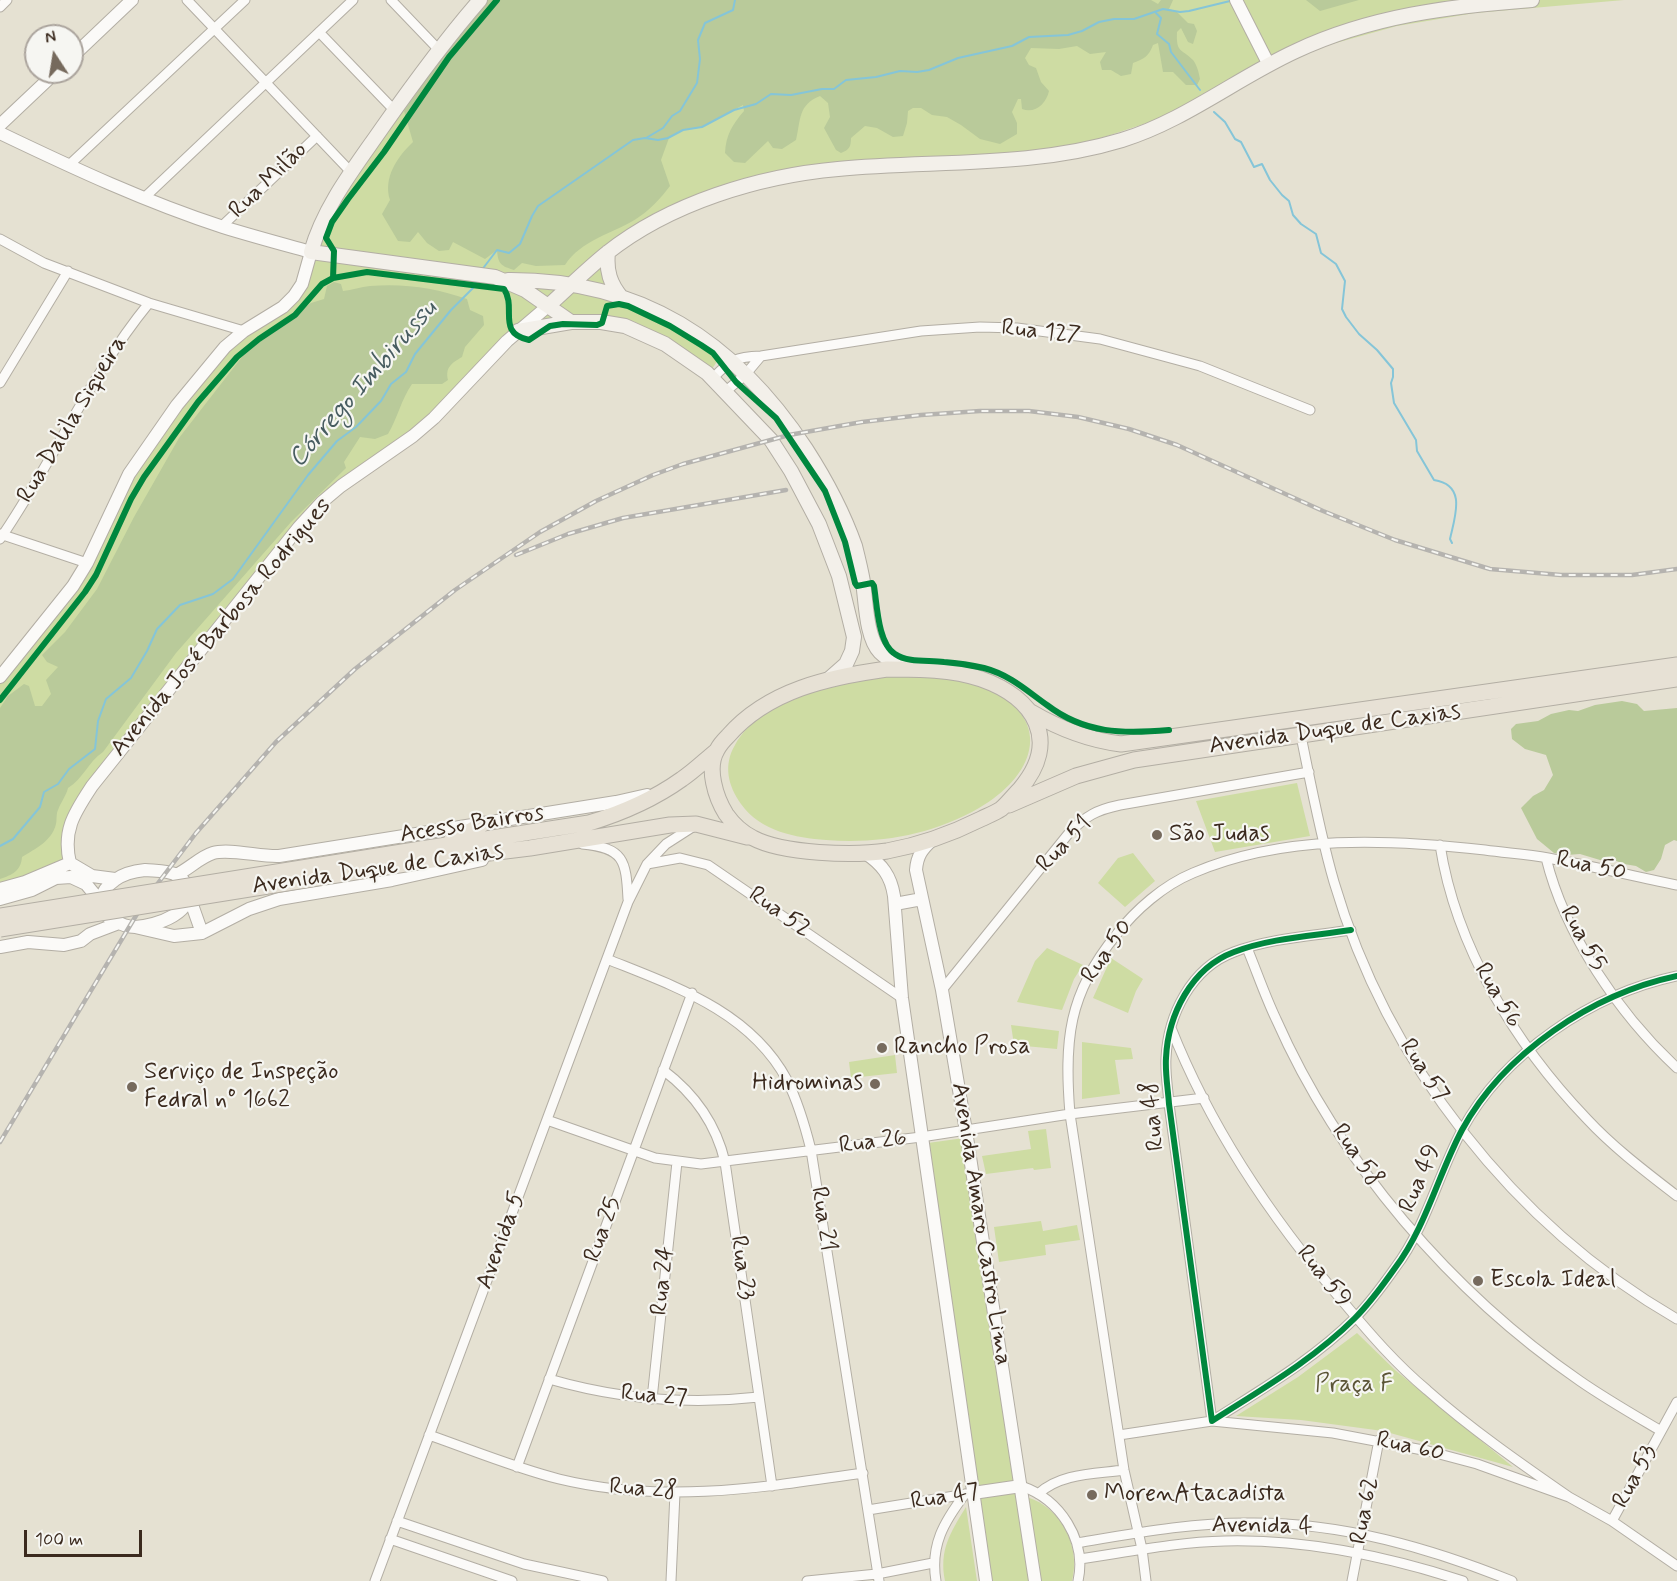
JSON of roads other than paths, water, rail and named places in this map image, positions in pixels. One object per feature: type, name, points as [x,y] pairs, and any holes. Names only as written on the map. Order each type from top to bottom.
[{"type":"main road","points":[[480,0],[438,49],[351,172],[326,215],[311,252],[500,278],[573,284],[647,307],[701,335],[731,360],[779,411],[836,499],[855,548],[863,581],[871,634],[876,647],[892,662],[906,669]]},
{"type":"main road","name":"Avenida José Barbosa Rodrigues","points":[[548,306],[608,252],[648,226],[723,193],[784,178],[836,169],[1019,159],[1122,140],[1184,112],[1294,51],[1322,40],[1391,18],[1468,4],[1532,0]]},
{"type":"main road","points":[[608,252],[609,278],[614,289],[622,298]]},
{"type":"main road","points":[[500,278],[525,290],[571,322]]},
{"type":"main road","points":[[518,331],[571,322],[602,322],[625,326],[665,344],[713,378],[771,440],[791,471],[819,524],[839,576],[854,637],[852,651],[846,664],[829,679]]},
{"type":"main road","name":"Avenida Duque de Caxias","points":[[0,929],[422,855],[442,846],[589,823],[628,809],[684,778],[715,752],[741,720],[774,699],[829,679],[877,671],[926,669],[980,679],[1012,695],[1031,712],[1073,734],[1122,744],[1677,665]]},
{"type":"main road","name":"Avenida Duque de Caxias","points":[[0,916],[422,855],[530,849],[670,825],[696,824],[784,848],[810,852],[886,851],[933,839],[969,825],[1076,776],[1134,760],[1677,679]]},
{"type":"main road","points":[[1001,809],[1030,776],[1038,761],[1041,737],[1031,712]]},
{"type":"main road","points":[[715,752],[713,777],[719,802],[728,817],[740,830],[754,839]]},
{"type":"main road","points":[[442,846],[483,824]]},
{"type":"street","points":[[0,7],[7,0]]},
{"type":"street","points":[[84,46],[132,0]]},
{"type":"street","points":[[187,0],[351,172]]},
{"type":"street","points":[[68,166],[244,0]]},
{"type":"street","points":[[144,198],[353,0]]},
{"type":"street","points":[[391,0],[438,49]]},
{"type":"street","points":[[1237,1],[1269,65]]},
{"type":"street","points":[[319,32],[395,111]]},
{"type":"street","points":[[0,125],[43,84]]},
{"type":"street","points":[[0,133],[68,166],[144,198],[222,226],[311,252],[302,284],[294,296],[225,347],[150,443],[129,474],[87,563],[73,586],[0,677]]},
{"type":"street","name":"Rua Milão","points":[[222,226],[317,136]]},
{"type":"street","points":[[1,243],[44,263],[149,303],[244,331]]},
{"type":"street","points":[[0,383],[68,271]]},
{"type":"street","name":"Rua Dalila Siqueira","points":[[1,536],[90,387],[128,329],[149,303]]},
{"type":"street","name":"Avenida José Barbosa Rodrigues","points":[[70,862],[66,848],[72,819],[92,786],[298,527],[341,486],[405,442],[434,418],[518,331],[548,306]]},
{"type":"street","name":"Rua 127","points":[[731,360],[738,357],[761,356],[921,331],[980,327],[1017,328],[1100,339],[1179,360],[1200,366],[1310,410]]},
{"type":"street","points":[[726,391],[745,375],[761,356]]},
{"type":"street","points":[[713,378],[731,360]]},
{"type":"street","points":[[1,536],[87,563]]},
{"type":"street","name":"Rua 57","points":[[1301,736],[1324,844],[1351,930],[1373,984],[1399,1035],[1427,1081],[1480,1153],[1551,1227],[1615,1280],[1677,1319]]},
{"type":"street","name":"Rua 51","points":[[942,990],[1069,833],[1084,818],[1100,809],[1309,772]]},
{"type":"street","name":"Acesso Bairros","points":[[176,875],[214,852],[279,856],[616,802],[666,790]]},
{"type":"street","name":"Avenida 5","points":[[375,1581],[628,902],[647,864],[666,844],[696,824]]},
{"type":"street","name":"Avenida Amaro Castro Lima","points":[[933,839],[921,851],[916,870],[942,990],[966,1131],[1035,1581]]},
{"type":"street","name":"Avenida 5","points":[[563,842],[607,848],[617,854],[625,869],[628,902]]},
{"type":"street","name":"Rua 50","points":[[1146,1581],[1142,1549],[1124,1470],[1070,1114],[1067,1062],[1075,1006],[1086,978],[1103,951],[1123,925],[1144,905],[1191,873],[1256,853],[1293,846],[1369,842],[1440,845],[1546,858],[1677,885]]},
{"type":"street","name":"Rua 56","points":[[1440,845],[1449,888],[1468,945],[1496,998],[1530,1050],[1587,1120],[1677,1196]]},
{"type":"street","points":[[0,899],[32,890],[56,878],[71,877],[86,884],[101,906],[118,923],[174,936],[202,933],[249,909],[279,899],[392,880],[530,849]]},
{"type":"street","name":"Avenida Amaro Castro Lima","points":[[865,853],[877,861],[892,883],[902,998],[913,1064],[969,1494],[986,1581]]},
{"type":"street","name":"Rua 52","points":[[647,864],[680,858],[708,865],[902,998]]},
{"type":"street","name":"Rua 55","points":[[1546,858],[1562,905],[1584,949],[1614,996],[1646,1037],[1677,1068]]},
{"type":"street","points":[[0,889],[25,882],[70,862],[92,876],[116,879]]},
{"type":"street","points":[[90,934],[108,886],[116,879],[145,870],[176,875],[184,880],[190,892],[190,899],[202,933]]},
{"type":"street","points":[[135,927],[168,919],[182,909],[190,899]]},
{"type":"street","points":[[895,904],[922,899]]},
{"type":"street","points":[[0,947],[28,942],[64,945],[81,941],[90,934],[118,923]]},
{"type":"street","name":"Rua 48","points":[[1212,1421],[1169,1104],[1166,1059],[1170,1026],[1185,993],[1205,969],[1232,952],[1351,930]]},
{"type":"street","name":"Rua 58","points":[[1247,948],[1276,1021],[1307,1080],[1349,1149],[1416,1236],[1480,1301],[1528,1342],[1580,1382],[1661,1431]]},
{"type":"street","name":"Rua 21","points":[[607,958],[692,993],[742,1025],[776,1062],[797,1102],[811,1150],[878,1577]]},
{"type":"street","name":"Rua 49","points":[[1212,1421],[1294,1369],[1327,1344],[1356,1317],[1397,1266],[1416,1236],[1462,1130],[1492,1088],[1530,1050],[1572,1018],[1614,996],[1658,980],[1677,976]]},
{"type":"street","name":"Rua 25","points":[[517,1467],[692,993]]},
{"type":"street","name":"Rua 59","points":[[1170,1026],[1180,1052],[1244,1168],[1270,1210],[1322,1278],[1377,1342],[1427,1390],[1510,1456],[1569,1497]]},
{"type":"street","name":"Rua 23","points":[[663,1070],[684,1088],[704,1111],[715,1130],[725,1162],[772,1486]]},
{"type":"street","name":"Rua 26","points":[[547,1120],[633,1152],[677,1162],[725,1162],[966,1131],[1070,1114],[1169,1104],[1204,1098]]},
{"type":"street","name":"Rua 24","points":[[652,1399],[677,1162]]},
{"type":"street","name":"Rua 27","points":[[549,1379],[573,1386],[652,1399],[704,1402],[759,1397]]},
{"type":"street","name":"Rua 53","points":[[1612,1521],[1677,1402]]},
{"type":"street","name":"Rua 60","points":[[1119,1435],[1212,1421],[1379,1440],[1477,1464],[1569,1497],[1612,1521],[1677,1566]]},
{"type":"street","name":"Rua 28","points":[[429,1435],[517,1467],[559,1479],[606,1488],[675,1493],[737,1491],[862,1473]]},
{"type":"street","name":"Rua 62","points":[[1353,1581],[1379,1440]]},
{"type":"street","points":[[1038,1494],[1046,1485],[1058,1479],[1124,1470]]},
{"type":"street","points":[[1021,1486],[1038,1494],[1065,1518],[1077,1543],[1081,1569],[1078,1581]]},
{"type":"street","name":"Rua 47","points":[[868,1510],[1021,1486]]},
{"type":"street","points":[[671,1581],[675,1493]]},
{"type":"street","points":[[936,1581],[933,1563],[935,1548],[948,1519],[969,1494]]},
{"type":"street","points":[[397,1521],[524,1564],[603,1581]]},
{"type":"street","name":"Avenida 4","points":[[1077,1543],[1172,1527],[1254,1522],[1290,1525],[1361,1534],[1434,1552],[1512,1581]]},
{"type":"street","points":[[390,1539],[512,1581]]},
{"type":"street","name":"Avenida 4","points":[[1080,1559],[1191,1543],[1253,1541],[1358,1552],[1463,1581]]},
{"type":"street","points":[[807,1581],[878,1577],[933,1563]]},
{"type":"waterway","points":[[646,138],[663,128],[672,116],[680,111],[697,83],[700,59],[698,40],[705,23],[733,10],[735,0]]},
{"type":"waterway","name":"Córrego Imbirussu","points":[[481,271],[497,250],[509,253],[520,244],[538,206],[633,140],[645,138],[658,140],[668,138],[683,130],[702,127],[734,110],[756,104],[771,94],[791,95],[834,89],[846,80],[876,77],[900,71],[929,70],[958,58],[1012,46],[1029,37],[1068,35],[1099,22],[1134,19],[1163,9],[1189,11],[1230,1]]},
{"type":"waterway","points":[[1156,13],[1161,18],[1157,34],[1169,44],[1171,52],[1200,90]]},
{"type":"waterway","points":[[1214,112],[1225,122],[1235,139],[1241,142],[1254,167],[1262,164],[1270,180],[1289,201],[1293,215],[1301,224],[1316,234],[1321,253],[1336,264],[1345,281],[1342,309],[1346,317],[1393,369],[1391,383],[1394,403],[1416,440],[1417,451],[1434,480],[1444,483],[1455,495],[1456,512],[1450,539],[1452,543]]},
{"type":"waterway","name":"Córrego Imbirussu","points":[[0,846],[13,839],[40,807],[44,792],[58,784],[69,769],[95,749],[98,721],[106,699],[131,678],[157,629],[180,605],[213,594],[233,579],[308,475],[337,441],[356,427],[381,401],[391,384],[406,372],[415,354],[451,310],[474,287],[477,279]]},
{"type":"railway","points":[[0,1142],[146,899],[196,833],[276,742],[355,669],[455,590],[540,532],[596,501],[683,464],[789,435],[862,422],[980,411],[1029,411],[1078,417],[1129,429],[1177,445],[1323,511],[1395,540],[1490,569],[1561,575],[1632,575],[1677,569]]},
{"type":"railway","points":[[516,555],[568,534],[623,518],[786,490]]},
{"type":"place","name":"São Judas","points":[[1157,835]]},
{"type":"place","name":"Rancho Prosa","points":[[882,1048]]},
{"type":"place","name":"Hidrominas","points":[[875,1084]]},
{"type":"place","name":"Serviço de Inspeção Fedral nº 1662","points":[[132,1087]]},
{"type":"place","name":"Escola Ideal","points":[[1478,1281]]},
{"type":"place","name":"MorenAtacadista","points":[[1092,1495]]},
{"type":"park label","name":"Praça F","points":[[1354,1386]]}]
